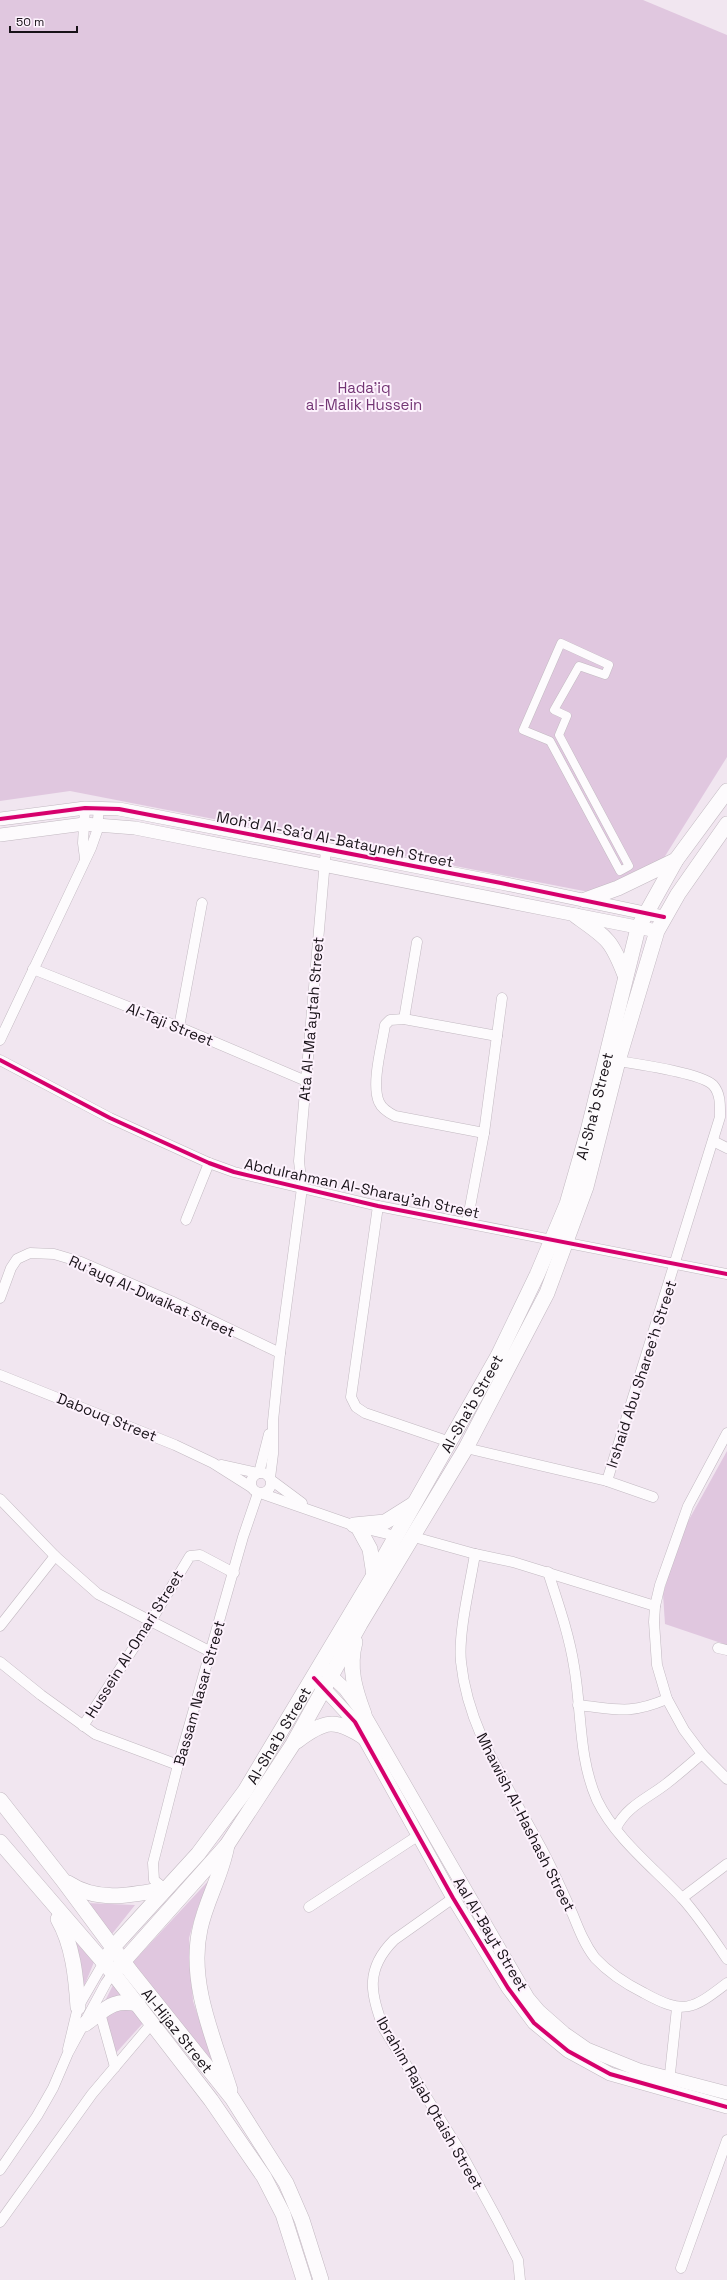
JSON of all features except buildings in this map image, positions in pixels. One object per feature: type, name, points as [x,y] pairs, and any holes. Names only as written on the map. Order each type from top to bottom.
[{"type":"main road","name":"Al-Sha'b Street","points":[[114,1973],[123,1960],[227,1845],[292,1744],[323,1677],[374,1575],[450,1442],[512,1329],[564,1214],[581,1158],[625,975],[638,928],[676,860],[727,791]]},
{"type":"main road","name":"Al-Sha'b Street","points":[[104,1962],[114,1946],[198,1854],[228,1816],[360,1624],[414,1537],[466,1448],[547,1293],[567,1243],[588,1181],[618,1060],[657,931],[664,917],[727,824]]},
{"type":"main road","points":[[585,900],[618,888],[676,860]]},
{"type":"main road","points":[[576,916],[604,936],[612,944],[625,975]]},
{"type":"main road","points":[[374,1575],[370,1549],[356,1526],[385,1522],[416,1502]]},
{"type":"main road","points":[[360,1624],[353,1649],[351,1669],[356,1694],[364,1714]]},
{"type":"main road","points":[[292,1744],[314,1728],[331,1723],[346,1727],[365,1738]]},
{"type":"main road","name":"Al-Hijaz Street","points":[[0,1800],[114,1946],[123,1960],[232,2098],[286,2183],[302,2220],[321,2280]]},
{"type":"main road","name":"Al-Hijaz Street","points":[[0,1842],[46,1897],[114,1973],[153,2022],[211,2100],[264,2177],[283,2214],[304,2280]]},
{"type":"main road","points":[[227,1845],[224,1860],[200,1929],[197,1960],[204,2011],[232,2098]]},
{"type":"main road","points":[[62,1879],[89,1893],[103,1896],[133,1895],[165,1889]]},
{"type":"main road","points":[[46,1897],[66,1932],[76,1977],[78,2007]]},
{"type":"main road","points":[[85,2024],[114,2003],[128,2002],[138,2004]]},
{"type":"street","points":[[561,643],[609,665],[605,675],[579,666],[554,710],[567,716],[559,735],[629,866],[620,871],[550,741],[523,730],[561,643]]},
{"type":"street","name":"Moh'd Al-Sa'd Al-Batayneh Street","points":[[0,819],[84,808],[119,809],[646,912],[664,917]]},
{"type":"street","points":[[84,808],[85,858]]},
{"type":"street","points":[[0,1040],[94,841],[98,824],[98,808]]},
{"type":"street","name":"Moh'd Al-Sa'd Al-Batayneh Street","points":[[0,834],[84,824],[135,828],[324,867],[657,931]]},
{"type":"street","name":"Ata Al-Ma'aytah Street","points":[[302,1188],[299,1161],[326,850]]},
{"type":"street","points":[[179,1027],[202,903]]},
{"type":"street","points":[[404,1020],[417,942]]},
{"type":"street","name":"Al-Taji Street","points":[[33,969],[179,1027],[306,1082]]},
{"type":"street","points":[[468,1223],[484,1133],[502,998]]},
{"type":"street","points":[[484,1133],[395,1116],[386,1112],[380,1104],[377,1094],[377,1082],[385,1025],[390,1020],[404,1020],[497,1036]]},
{"type":"street","name":"Abdulrahman Al-Sharay'ah Street","points":[[0,1060],[103,1115],[209,1163],[258,1178],[378,1206],[727,1274]]},
{"type":"street","name":"Irshaid Abu Sharee'h Street","points":[[607,1481],[720,1117],[720,1100],[716,1089],[708,1081],[693,1076],[618,1060]]},
{"type":"street","points":[[713,1141],[727,1148]]},
{"type":"street","points":[[186,1220],[209,1163]]},
{"type":"street","points":[[273,1421],[258,1473],[253,1477],[257,1491],[270,1489],[273,1421],[280,1353],[302,1188]]},
{"type":"street","points":[[378,1206],[351,1397],[356,1407],[365,1413],[450,1442]]},
{"type":"street","name":"Ru'ayq Al-Dwaikat Street","points":[[0,1298],[11,1268],[17,1260],[30,1253],[54,1254],[81,1262],[171,1301],[280,1353]]},
{"type":"street","name":"Dabouq Street","points":[[0,1374],[106,1416],[213,1463],[257,1491],[356,1526],[396,1536]]},
{"type":"street","points":[[727,1432],[688,1506],[666,1566],[655,1606],[657,1665],[666,1699],[684,1730],[702,1754],[727,1779]]},
{"type":"street","points":[[466,1448],[607,1481],[652,1497]]},
{"type":"street","name":"Dabouq Street","points":[[213,1463],[258,1473]]},
{"type":"street","points":[[258,1473],[267,1474],[271,1479]]},
{"type":"street","name":"Dabouq Street","points":[[271,1479],[308,1508]]},
{"type":"street","name":"Bassam Nasar Street","points":[[165,1889],[154,1880],[152,1869],[178,1765],[257,1491]]},
{"type":"street","points":[[0,1499],[55,1556],[98,1594],[211,1652]]},
{"type":"street","points":[[414,1537],[548,1572],[655,1606]]},
{"type":"street","name":"Mhawish Al-Hashash Street","points":[[475,1554],[463,1626],[461,1661],[466,1688],[481,1739],[544,1853],[591,1952],[606,1969],[625,1983],[655,2000],[677,2008]]},
{"type":"street","name":"Hussein Al-Omari Street","points":[[178,1765],[103,1738],[82,1726],[151,1621],[190,1556],[200,1555],[234,1573]]},
{"type":"street","points":[[0,1626],[55,1556]]},
{"type":"street","points":[[548,1572],[568,1635],[574,1666],[585,1765],[598,1802],[616,1828],[645,1862],[682,1898],[706,1927],[727,1959]]},
{"type":"street","points":[[0,1662],[82,1726]]},
{"type":"street","name":"Aal Al-Bayt Street","points":[[323,1677],[345,1689],[364,1714],[528,1998],[539,2011],[564,2033],[588,2049],[626,2065],[727,2093]]},
{"type":"street","name":"Aal Al-Bayt Street","points":[[323,1677],[365,1738],[453,1898],[508,1988],[525,2012],[544,2033],[581,2059],[610,2074],[727,2107]]},
{"type":"street","points":[[578,1705],[609,1710],[640,1709],[666,1699]]},
{"type":"street","points":[[616,1828],[624,1814],[630,1808],[667,1784],[702,1754]]},
{"type":"street","points":[[309,1907],[418,1835]]},
{"type":"street","points":[[682,1898],[727,1864]]},
{"type":"street","name":"Ibrahim Rajab Qtaish Street","points":[[466,1889],[394,1940],[385,1949],[376,1962],[372,1987],[376,2010],[394,2046],[460,2151],[518,2260],[520,2280]]},
{"type":"street","points":[[68,2053],[71,2031],[78,2007],[104,1962]]},
{"type":"street","points":[[0,2170],[50,2094],[68,2053],[106,1983],[114,1973]]},
{"type":"street","points":[[667,2091],[670,2077],[677,2008],[692,2007],[727,1983]]},
{"type":"street","points":[[100,2013],[115,2066]]},
{"type":"street","points":[[0,2222],[92,2094],[153,2022]]},
{"type":"street","points":[[681,2268],[727,2140]]},
{"type":"green space","name":"Hada'iq al-Malik Hussein","points":[[0,0],[643,0],[727,35],[727,757],[662,861],[627,880],[589,892],[70,791],[0,801]]},
{"type":"green space","points":[[727,1451],[727,1645],[665,1624],[663,1594],[681,1534]]},
{"type":"green space","points":[[211,1878],[198,1907],[189,1938],[193,2001],[216,2071],[133,1962]]},
{"type":"green space","points":[[86,1903],[135,1905],[112,1934]]},
{"type":"green space","points":[[71,1935],[94,1962],[83,1989],[82,1969]]},
{"type":"green space","points":[[113,1985],[122,1995],[105,2001]]},
{"type":"green space","points":[[132,2008],[144,2022],[114,2055],[104,2020],[113,2011]]},
{"type":"cycle path","points":[[0,819],[85,808],[119,809],[501,883],[664,917]]},
{"type":"cycle path","points":[[0,1060],[110,1118],[209,1163],[234,1172],[378,1206],[727,1274]]},
{"type":"cycle path","points":[[314,1678],[355,1722],[453,1898],[508,1988],[534,2023],[568,2051],[610,2074],[727,2107]]}]
